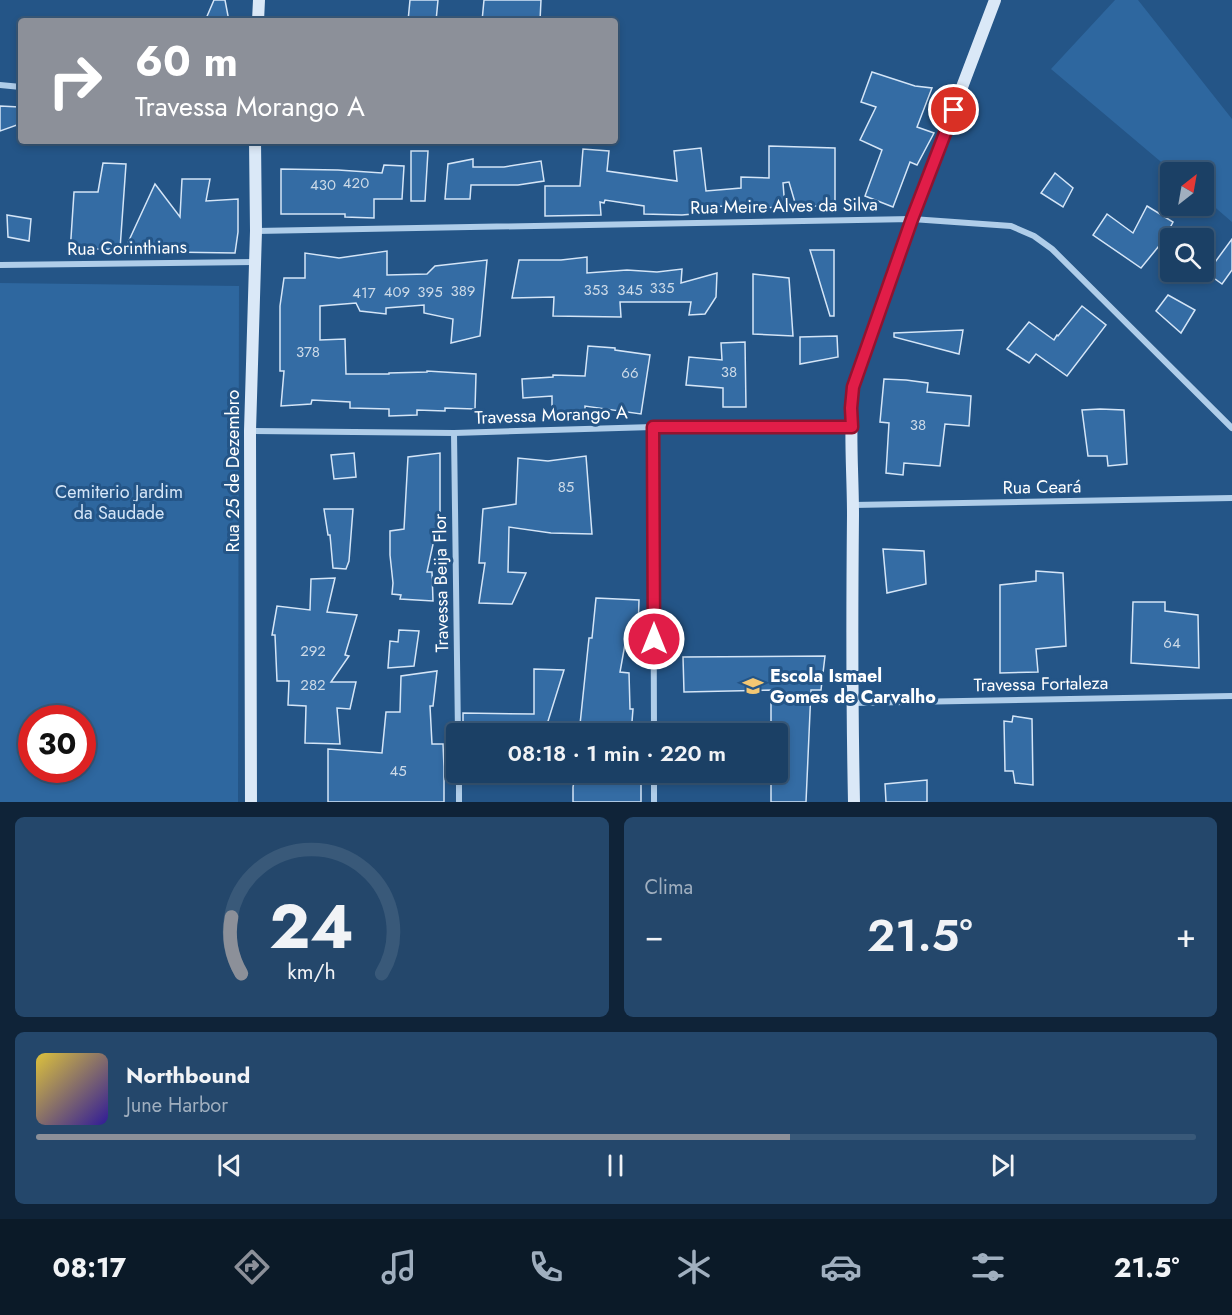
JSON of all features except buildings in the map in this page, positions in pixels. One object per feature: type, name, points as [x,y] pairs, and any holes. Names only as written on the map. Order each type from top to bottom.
[{"type":"street","points":[[258,18],[259,0]]},
{"type":"street","points":[[854,802],[851,408],[853,387],[912,219],[995,0]]},
{"type":"street","points":[[0,85],[18,87]]},
{"type":"street","name":"Rua 25 de Dezembro","points":[[251,802],[250,431],[256,231],[255,144]]},
{"type":"street","name":"Rua Meire Alves da Silva","points":[[256,231],[912,219],[1011,226],[1034,236],[1052,249],[1232,428]]},
{"type":"street","name":"Rua Corinthians","points":[[0,265],[254,262]]},
{"type":"street","points":[[653,427],[654,723]]},
{"type":"street","name":"Travessa Morango A","points":[[250,431],[454,433],[653,427],[852,427]]},
{"type":"street","name":"Travessa Beija Flor","points":[[454,433],[458,723]]},
{"type":"street","name":"Rua Ceará","points":[[853,505],[1232,498]]},
{"type":"street","name":"Travessa Fortaleza","points":[[852,703],[1232,696]]},
{"type":"street","points":[[459,783],[459,802]]},
{"type":"street","points":[[654,783],[654,802]]},
{"type":"green space","points":[[1115,0],[1138,0],[1232,119],[1232,222],[1214,206],[1214,162],[1161,162],[1051,69]]},
{"type":"green space","name":"Cemiterio Jardim da Saudade","points":[[0,283],[239,286],[238,802],[0,802]]},
{"type":"place","name":"Escola Ismael Gomes de Carvalho","points":[[753,686]]},
{"type":"route","points":[[654,639],[653,427],[852,427],[853,387],[912,219],[954,110]]}]
